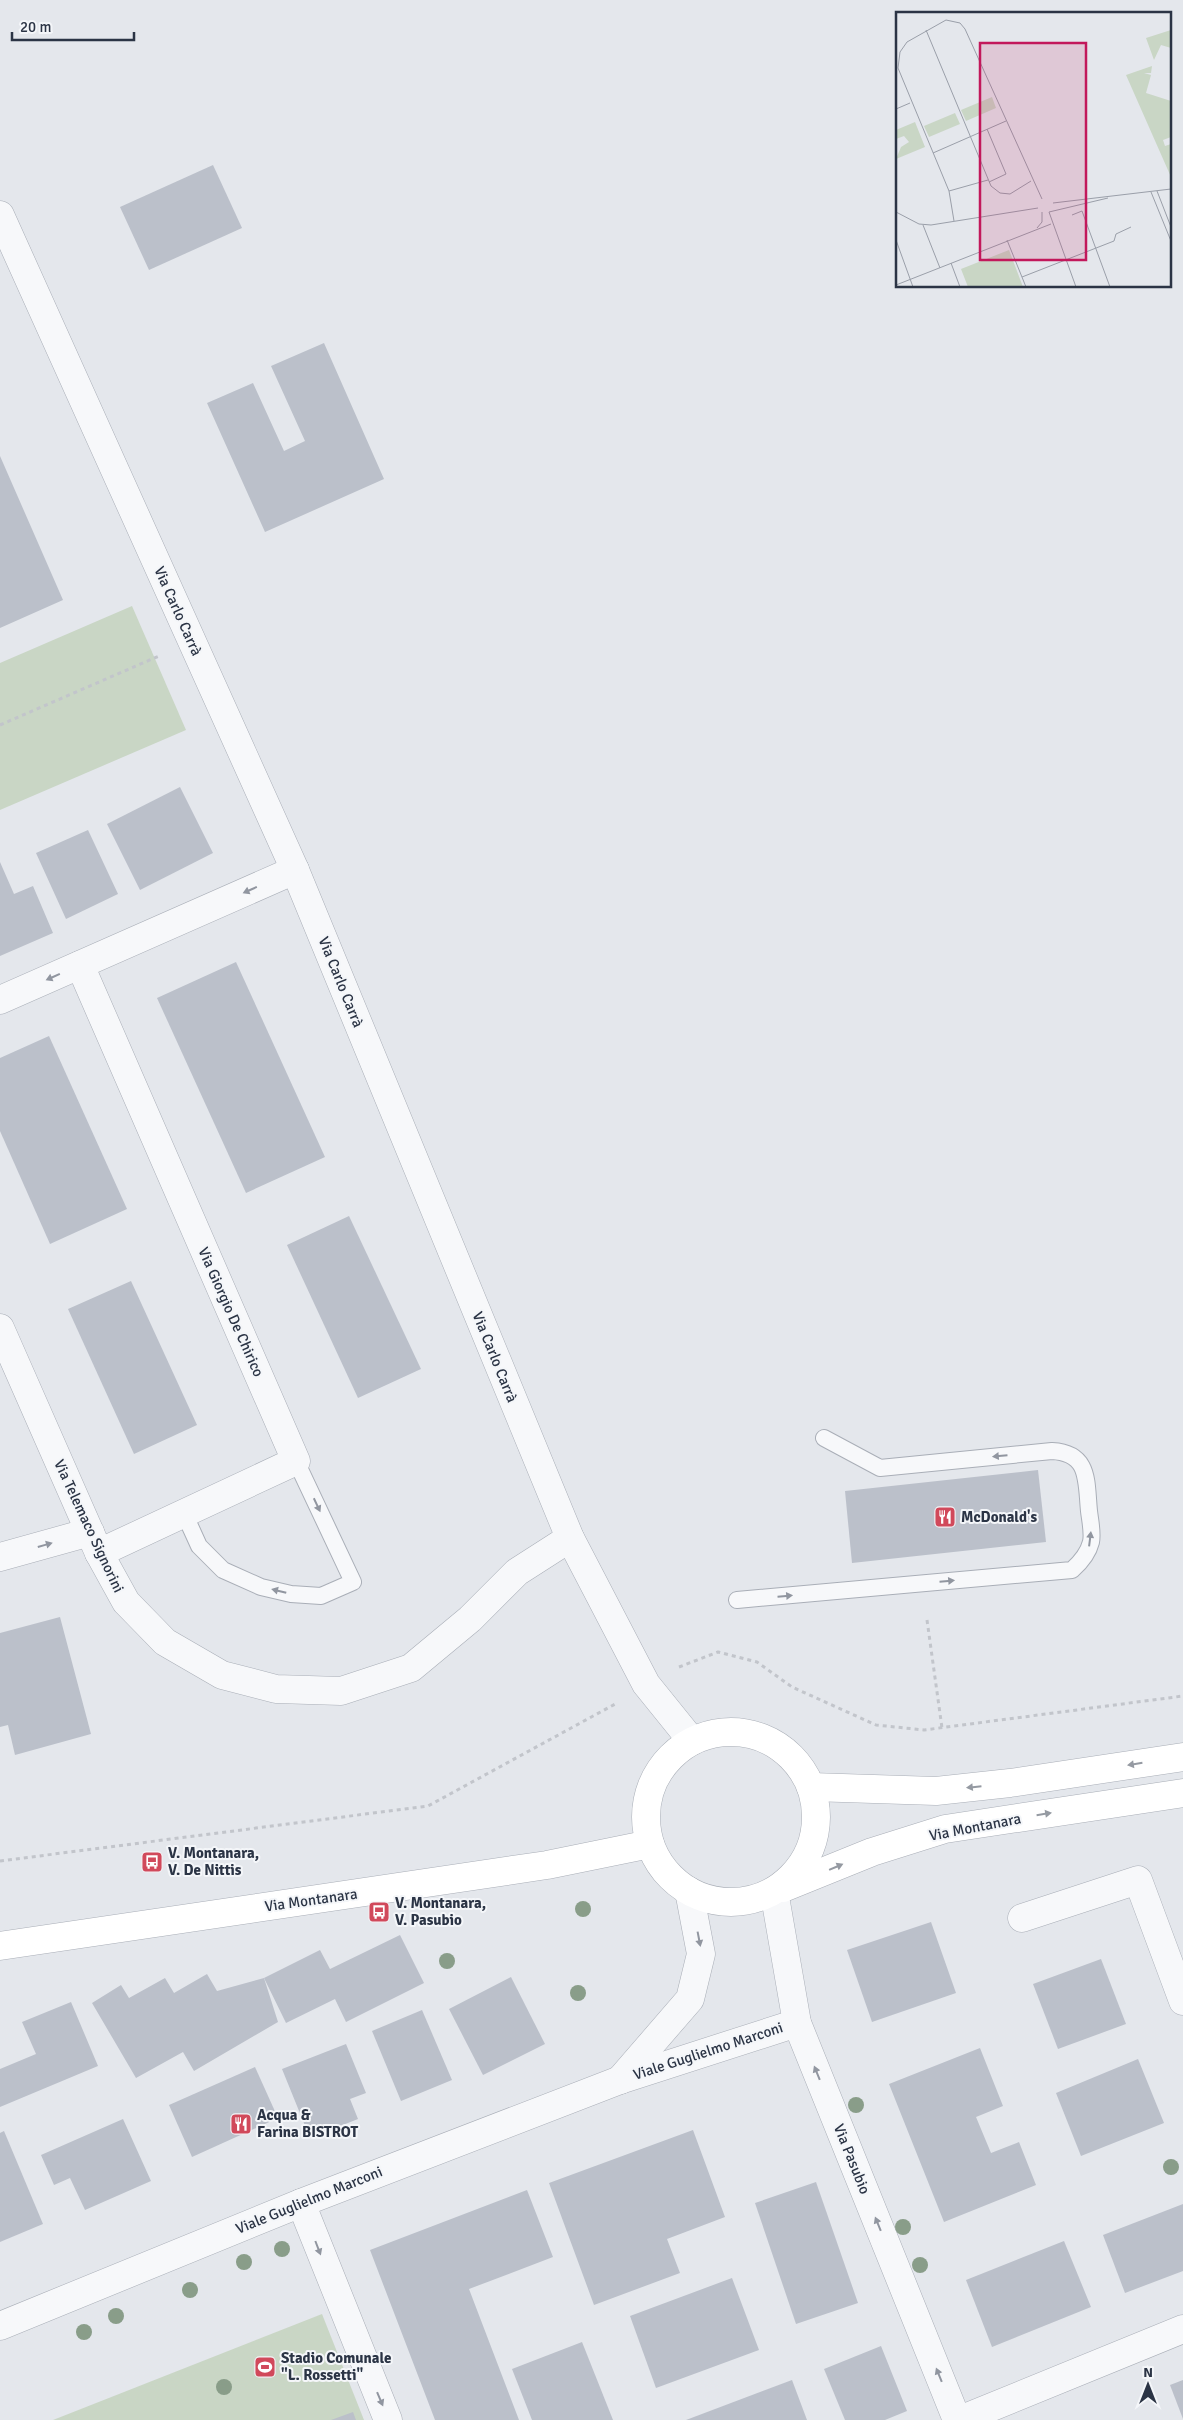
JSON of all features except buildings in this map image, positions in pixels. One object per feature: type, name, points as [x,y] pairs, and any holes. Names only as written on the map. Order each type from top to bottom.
[{"type":"main road","points":[[719,1732],[748,1733],[775,1744],[797,1762],[811,1786],[817,1810],[815,1833],[807,1856],[793,1876],[774,1891],[747,1901],[717,1901],[689,1891],[672,1879],[663,1868],[650,1844],[645,1820],[648,1796],[657,1774],[672,1754],[692,1741],[719,1732]]},
{"type":"main road","points":[[811,1786],[936,1791],[1010,1783],[1183,1757]]},
{"type":"main road","name":"Via Montanara","points":[[774,1891],[872,1852],[945,1829],[1183,1793]]},
{"type":"main road","name":"Via Montanara","points":[[0,1946],[547,1865],[650,1844]]},
{"type":"street","name":"Via Carlo Carrà","points":[[0,215],[295,870],[570,1538],[646,1684],[692,1741]]},
{"type":"street","points":[[0,1000],[295,870]]},
{"type":"street","name":"Via Giorgio De Chirico","points":[[80,965],[296,1461]]},
{"type":"street","name":"Via Telemaco Signorini","points":[[0,1328],[94,1543],[126,1602],[165,1642],[222,1675],[276,1689],[341,1691],[411,1668],[470,1618],[517,1572],[570,1538]]},
{"type":"street","points":[[0,1557],[94,1543],[184,1513],[296,1461]]},
{"type":"street","points":[[1022,1918],[1138,1880],[1183,2001]]},
{"type":"street","name":"Viale Guglielmo Marconi","points":[[620,2080],[690,1999],[702,1954],[689,1891]]},
{"type":"street","name":"Via Pasubio","points":[[774,1891],[797,2023],[958,2420]]},
{"type":"street","name":"Viale Guglielmo Marconi","points":[[0,2326],[301,2203],[620,2080],[797,2023]]},
{"type":"street","points":[[301,2203],[388,2420]]},
{"type":"street","points":[[958,2420],[1183,2329]]},
{"type":"lane","points":[[737,1600],[1072,1570],[1083,1560],[1092,1540],[1085,1470],[1078,1460],[1066,1452],[1052,1451],[880,1468],[824,1438]]},
{"type":"lane","points":[[184,1513],[199,1546],[223,1570],[261,1587],[291,1594],[321,1596],[353,1582],[296,1461]]},
{"type":"path","points":[[0,725],[192,642]]},
{"type":"path","points":[[928,1620],[942,1728]]},
{"type":"path","points":[[0,1861],[428,1806],[617,1703],[646,1684],[676,1668],[718,1652],[757,1662],[792,1686],[876,1725],[924,1730],[1183,1696]]},
{"type":"green space","points":[[132,606],[186,730],[0,810],[0,663]]},
{"type":"green space","name":"Stadio Comunale \"L. Rossetti\"","points":[[322,2314],[364,2420],[53,2420]]},
{"type":"place","name":"McDonald's","points":[[945,1517]]},
{"type":"place","name":"V. Montanara, V. De Nittis","points":[[152,1862]]},
{"type":"place","name":"V. Montanara, V. Pasubio","points":[[379,1912]]},
{"type":"place","name":"Acqua & Farina BISTROT","points":[[241,2124]]},
{"type":"place","name":"Stadio Comunale \"L. Rossetti\"","points":[[265,2367]]}]
